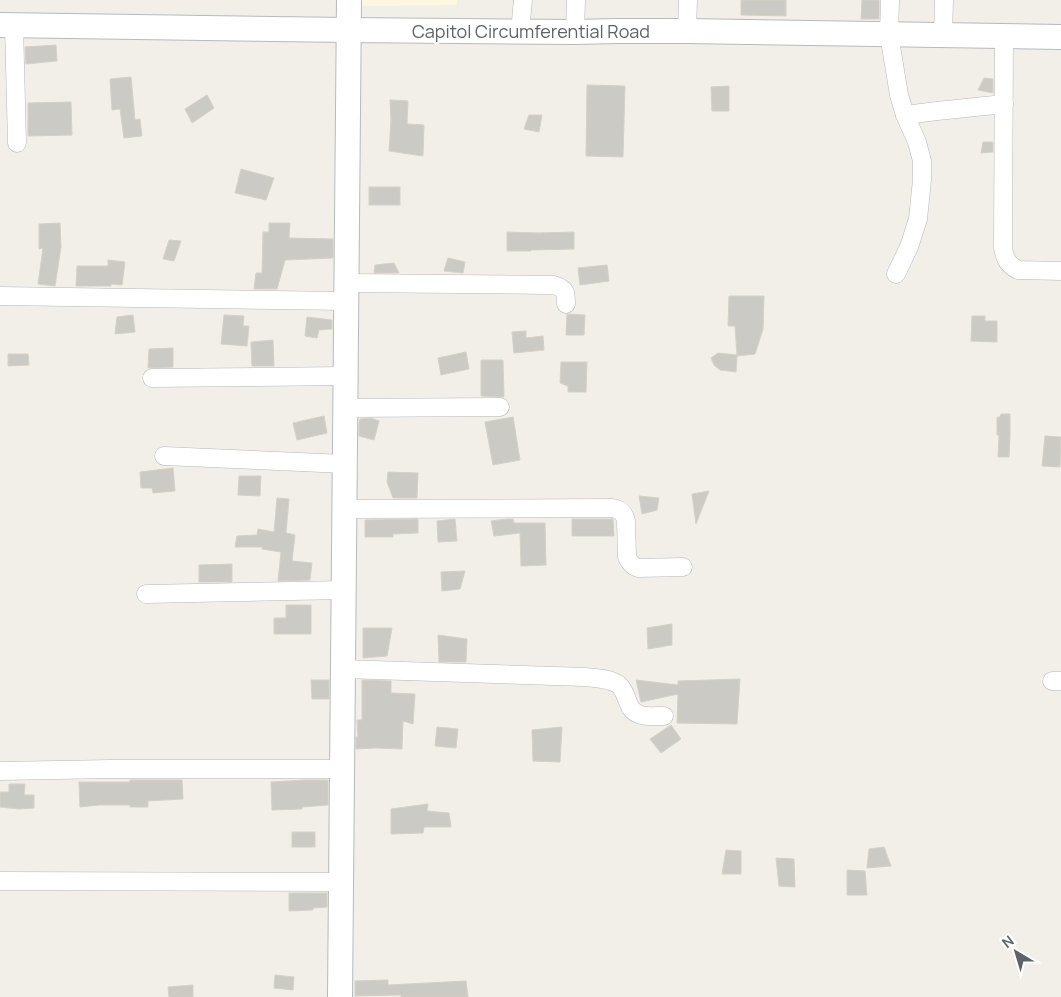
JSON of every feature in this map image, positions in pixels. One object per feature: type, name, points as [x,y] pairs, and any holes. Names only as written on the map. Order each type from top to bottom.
[{"type":"main road","points":[[340,997],[349,0]]},
{"type":"main road","name":"Capitol Circumferential Road","points":[[7,25],[520,32],[688,31],[1061,37]]},
{"type":"street","points":[[520,32],[523,0]]},
{"type":"street","points":[[574,32],[576,0]]},
{"type":"street","points":[[688,0],[688,31]]},
{"type":"street","points":[[890,0],[889,34],[898,95],[917,142],[922,161],[918,219],[909,247],[896,274]]},
{"type":"street","points":[[943,35],[944,0]]},
{"type":"street","points":[[7,25],[17,143]]},
{"type":"street","points":[[1004,36],[1004,256],[1007,262],[1018,270],[1061,271]]},
{"type":"street","points":[[905,115],[1004,104]]},
{"type":"street","points":[[0,296],[346,292],[554,285],[565,290],[566,304]]},
{"type":"street","points":[[152,378],[345,376]]},
{"type":"street","points":[[345,408],[500,406]]},
{"type":"street","points":[[164,456],[345,464]]},
{"type":"street","points":[[344,509],[618,509],[625,516],[627,557],[633,566],[638,568],[683,567]]},
{"type":"street","points":[[146,594],[344,590]]},
{"type":"street","points":[[343,669],[585,677],[607,680],[618,684],[623,690],[629,707],[634,713],[641,716],[664,716]]},
{"type":"street","points":[[0,771],[111,768],[343,769]]},
{"type":"street","points":[[0,882],[342,882]]},
{"type":"shaded area","points":[[361,0],[457,0],[457,5],[361,6]]},
{"type":"building","points":[[741,0],[786,0],[786,16],[741,15]]},
{"type":"building","points":[[862,0],[879,0],[879,19],[861,19]]},
{"type":"building","points":[[56,45],[57,61],[26,64],[25,47]]},
{"type":"building","points":[[131,77],[135,120],[140,119],[142,136],[124,138],[120,109],[112,110],[110,79]]},
{"type":"building","points":[[984,78],[993,79],[993,93],[978,90]]},
{"type":"building","points":[[587,85],[625,86],[623,157],[586,156]]},
{"type":"building","points":[[729,86],[729,111],[712,111],[711,87]]},
{"type":"building","points":[[207,95],[214,108],[192,123],[185,109]]},
{"type":"building","points":[[390,100],[408,101],[407,124],[424,125],[423,156],[389,151]]},
{"type":"building","points":[[71,102],[72,135],[28,136],[28,103]]},
{"type":"building","points":[[529,115],[542,115],[539,132],[524,129]]},
{"type":"building","points":[[983,142],[993,142],[993,152],[981,153]]},
{"type":"building","points":[[241,169],[274,178],[266,200],[235,193]]},
{"type":"building","points":[[369,187],[400,187],[400,205],[369,205]]},
{"type":"building","points":[[60,223],[61,247],[55,286],[38,284],[43,248],[39,249],[39,224]]},
{"type":"building","points":[[269,223],[290,223],[289,238],[333,239],[333,258],[285,260],[277,289],[254,289],[256,273],[262,273],[263,232],[269,232]]},
{"type":"building","points":[[507,232],[574,232],[574,249],[507,251]]},
{"type":"building","points":[[169,240],[181,241],[174,261],[163,259]]},
{"type":"building","points":[[448,258],[465,262],[463,273],[444,271]]},
{"type":"building","points":[[108,260],[125,262],[122,285],[76,286],[77,266],[108,266]]},
{"type":"building","points":[[394,263],[399,273],[374,273],[375,265]]},
{"type":"building","points":[[607,265],[609,281],[580,285],[578,268]]},
{"type":"building","points":[[729,296],[764,296],[763,329],[755,354],[737,356],[736,372],[720,370],[714,365],[711,358],[718,353],[737,355],[735,326],[728,326]]},
{"type":"building","points":[[567,314],[585,315],[584,335],[566,335]]},
{"type":"building","points":[[133,315],[135,332],[115,334],[117,317]]},
{"type":"building","points":[[224,315],[244,316],[243,326],[249,326],[247,346],[221,344]]},
{"type":"building","points":[[972,316],[985,316],[985,321],[997,321],[997,342],[971,341]]},
{"type":"building","points":[[307,317],[332,320],[332,329],[319,330],[317,338],[305,336]]},
{"type":"building","points":[[526,331],[526,338],[543,336],[544,350],[514,353],[512,332]]},
{"type":"building","points":[[273,340],[274,366],[252,366],[251,342]]},
{"type":"building","points":[[173,348],[173,367],[148,368],[149,349]]},
{"type":"building","points":[[466,352],[469,369],[441,375],[438,358]]},
{"type":"building","points":[[8,354],[28,354],[29,365],[8,366]]},
{"type":"building","points":[[481,360],[503,360],[504,397],[481,396]]},
{"type":"building","points":[[561,362],[587,362],[586,392],[568,392],[568,386],[560,383]]},
{"type":"building","points":[[1001,414],[1010,414],[1009,457],[998,457],[999,435],[997,435],[997,417],[1000,417]]},
{"type":"building","points":[[324,416],[327,433],[297,440],[293,423]]},
{"type":"building","points":[[513,417],[520,460],[493,465],[485,422]]},
{"type":"building","points":[[371,418],[379,421],[374,440],[359,436],[360,419]]},
{"type":"building","points":[[1045,436],[1061,437],[1060,467],[1042,466]]},
{"type":"building","points":[[173,468],[175,491],[153,493],[152,488],[141,488],[140,472]]},
{"type":"building","points":[[388,472],[418,473],[417,498],[393,498],[387,482]]},
{"type":"building","points":[[239,476],[261,476],[260,496],[238,495]]},
{"type":"building","points":[[709,491],[696,524],[692,494]]},
{"type":"building","points":[[639,496],[659,498],[657,510],[642,514]]},
{"type":"building","points":[[277,498],[289,499],[286,533],[295,535],[292,561],[312,563],[310,580],[278,581],[281,552],[262,549],[263,547],[235,547],[237,536],[257,535],[258,529],[274,532]]},
{"type":"building","points":[[418,519],[418,533],[393,534],[393,537],[365,537],[365,520]]},
{"type":"building","points":[[455,519],[457,541],[438,542],[437,521]]},
{"type":"building","points":[[513,519],[514,523],[545,523],[546,565],[521,566],[520,533],[494,536],[491,521]]},
{"type":"building","points":[[572,519],[613,519],[614,536],[572,536]]},
{"type":"building","points":[[232,564],[232,582],[199,582],[199,565]]},
{"type":"building","points":[[465,571],[460,589],[442,591],[441,572]]},
{"type":"building","points":[[286,605],[311,605],[311,634],[274,634],[274,618],[286,618]]},
{"type":"building","points":[[672,624],[672,645],[648,649],[647,628]]},
{"type":"building","points":[[363,628],[392,628],[387,656],[363,658]]},
{"type":"building","points":[[438,635],[467,639],[466,662],[439,662]]},
{"type":"building","points":[[740,679],[737,724],[677,723],[678,694],[641,702],[636,680],[678,685],[678,681]]},
{"type":"building","points":[[311,680],[329,680],[329,699],[312,699]]},
{"type":"building","points":[[362,680],[391,681],[391,693],[415,694],[413,724],[403,721],[402,749],[356,749],[356,737],[358,737],[357,720],[362,720]]},
{"type":"building","points":[[671,725],[681,739],[661,753],[650,739]]},
{"type":"building","points":[[437,727],[458,729],[456,748],[435,746]]},
{"type":"building","points":[[562,727],[560,762],[533,761],[532,730]]},
{"type":"building","points":[[130,780],[182,780],[183,799],[148,801],[148,807],[99,805],[80,807],[79,782],[130,782]]},
{"type":"building","points":[[328,780],[328,805],[302,807],[302,809],[272,810],[271,782]]},
{"type":"building","points":[[9,784],[25,784],[24,795],[34,795],[34,808],[0,807],[0,792],[9,792]]},
{"type":"building","points":[[428,804],[427,811],[449,813],[451,827],[424,827],[423,833],[391,834],[391,809]]},
{"type":"building","points":[[292,832],[315,832],[315,847],[292,847]]},
{"type":"building","points":[[884,847],[891,866],[867,868],[869,849]]},
{"type":"building","points":[[726,850],[741,851],[741,874],[722,874]]},
{"type":"building","points":[[776,858],[794,859],[795,887],[779,886]]},
{"type":"building","points":[[847,870],[865,871],[867,895],[847,895]]},
{"type":"building","points":[[289,893],[327,893],[327,907],[313,908],[313,910],[289,911]]},
{"type":"building","points":[[275,975],[294,977],[293,990],[274,988]]},
{"type":"building","points":[[388,980],[388,985],[466,981],[468,997],[355,996],[355,981]]},
{"type":"building","points":[[193,985],[193,997],[169,997],[168,987]]}]
